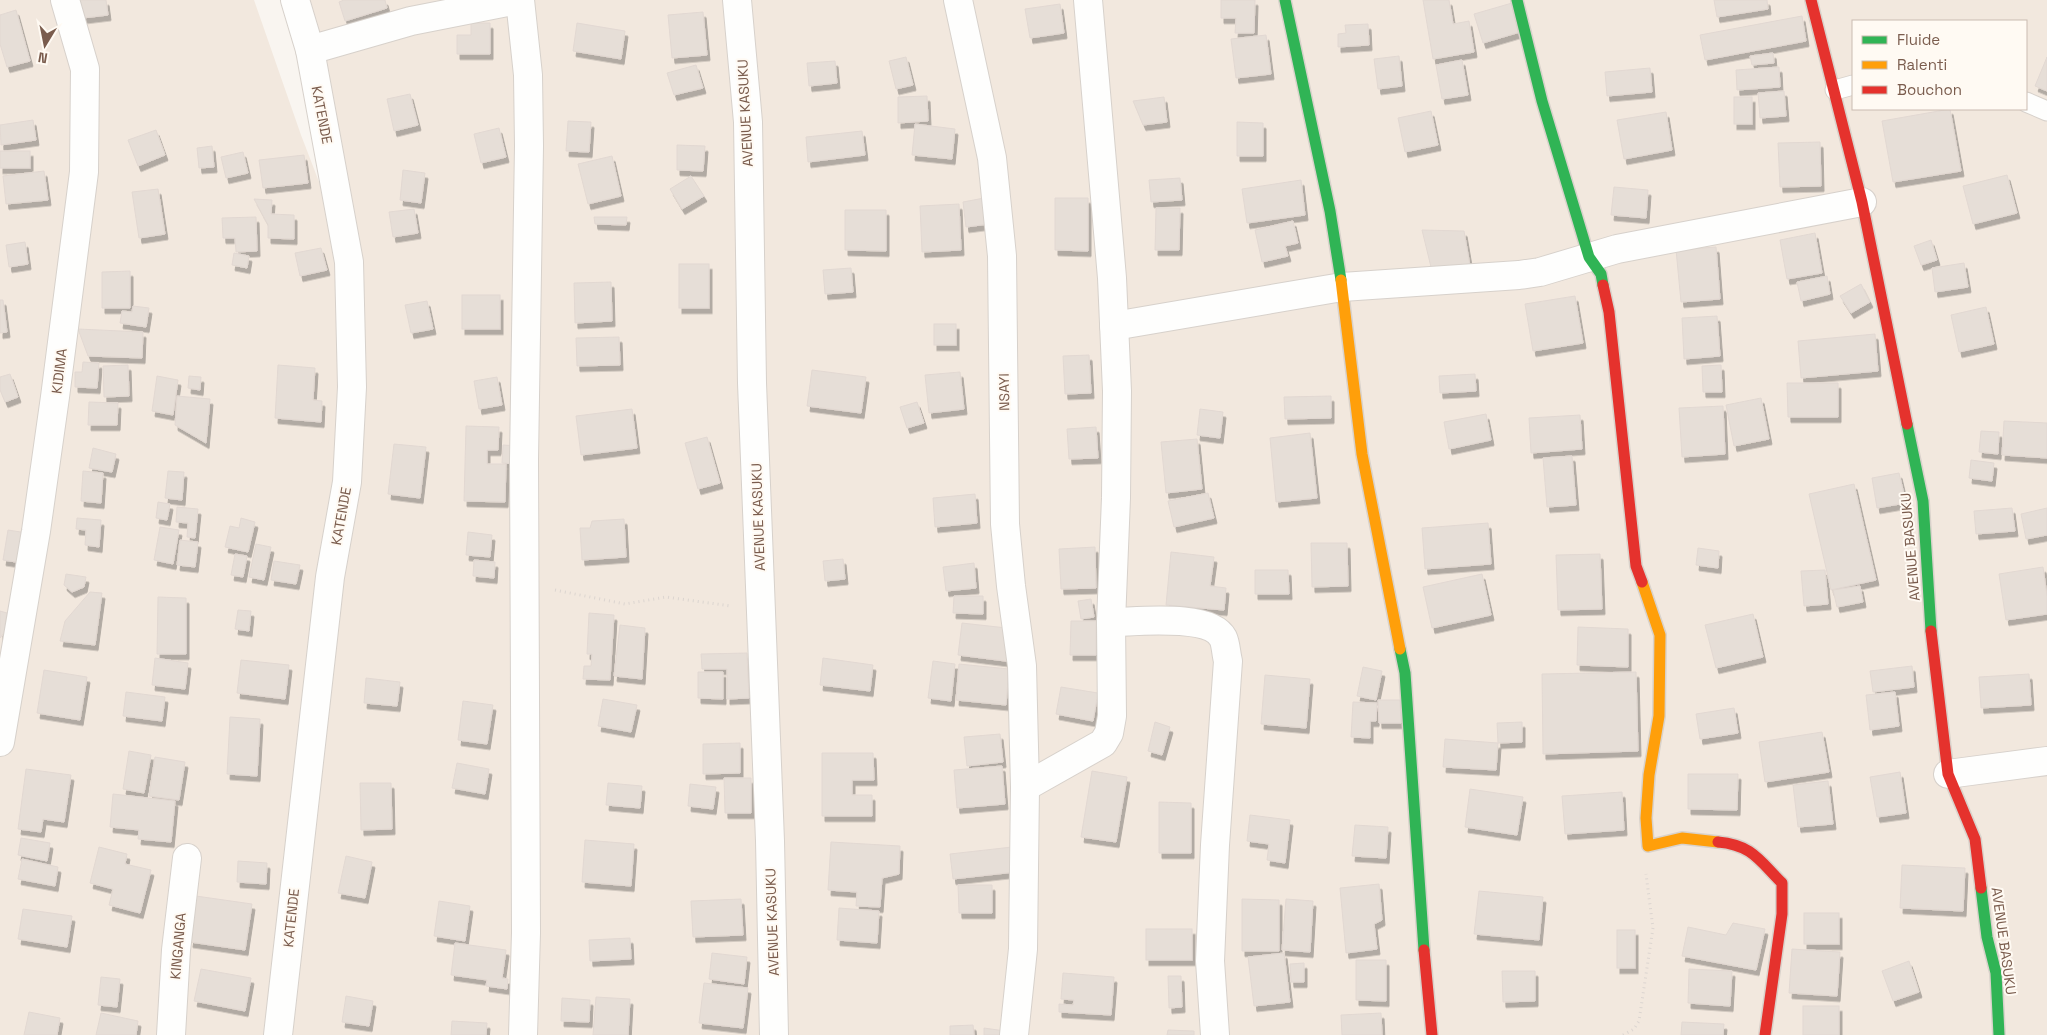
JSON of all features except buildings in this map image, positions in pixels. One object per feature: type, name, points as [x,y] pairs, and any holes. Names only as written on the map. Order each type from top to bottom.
[{"type":"street","name":"KIDIMA","points":[[0,742],[36,531],[84,172],[85,69],[65,0]]},
{"type":"street","name":"KATENDE","points":[[278,1035],[330,578],[347,482],[352,387],[349,262],[310,50],[295,0]]},
{"type":"street","points":[[310,50],[407,10],[519,0],[528,75],[529,146],[524,460],[526,933],[523,1035]]},
{"type":"street","name":"AVENUE KASUKU","points":[[737,0],[748,122],[752,383],[762,610],[774,1035]]},
{"type":"street","name":"NSAYI","points":[[958,0],[992,158],[1002,256],[1005,524],[1022,666],[1025,787],[1023,949],[1014,1035]]},
{"type":"street","points":[[1025,787],[1103,743],[1109,733],[1112,716],[1111,622],[1116,498],[1117,391],[1111,268],[1088,0]]},
{"type":"street","points":[[1285,0],[1328,202],[1342,287],[1362,454],[1405,673],[1424,960],[1432,1035]]},
{"type":"street","points":[[1517,0],[1542,101],[1589,257],[1601,274],[1609,312],[1636,566],[1660,635],[1659,716],[1649,775],[1646,818],[1648,846],[1682,838],[1732,843],[1748,850],[1782,883],[1782,914],[1765,1035]]},
{"type":"street","name":"AVENUE BASUKU","points":[[1811,0],[1862,202],[1923,501],[1931,634],[1948,774],[1974,839],[1987,937],[1996,974],[1999,1035]]},
{"type":"street","points":[[1114,326],[1342,287],[1540,272],[1642,244],[1862,202]]},
{"type":"street","points":[[1111,622],[1192,622],[1210,626],[1223,638],[1228,661],[1215,845],[1210,961],[1216,1035]]},
{"type":"street","points":[[1948,774],[2047,761]]},
{"type":"street","name":"KINGANGA","points":[[171,1035],[176,950],[187,858]]},
{"type":"lane","points":[[1835,90],[1852,86]]},
{"type":"lane","points":[[2027,102],[2047,111]]},
{"type":"path","points":[[524,584],[626,604],[666,597],[762,610]]},
{"type":"path","points":[[1623,1035],[1634,1029],[1639,1021],[1652,928],[1646,889],[1645,865],[1648,846]]},
{"type":"shaded area","points":[[0,0],[254,0],[301,135],[349,260],[338,126],[307,0],[2047,0],[2047,1035],[0,1035]]},
{"type":"traffic: fast","points":[[1285,0],[1330,211],[1341,280]]},
{"type":"traffic: fast","points":[[1517,0],[1542,101],[1589,257],[1601,274],[1603,285]]},
{"type":"traffic: fast","points":[[1907,424],[1923,501],[1931,631]]},
{"type":"traffic: fast","points":[[1400,649],[1405,673],[1424,950]]},
{"type":"traffic: fast","points":[[1981,888],[1987,937],[1996,973],[1999,1035]]},
{"type":"traffic: slow","points":[[1341,280],[1362,454],[1400,649]]},
{"type":"traffic: slow","points":[[1642,582],[1660,635],[1659,716],[1649,775],[1646,818],[1648,846],[1682,838],[1718,842]]},
{"type":"traffic: jam","points":[[1811,0],[1862,202],[1907,424]]},
{"type":"traffic: jam","points":[[1603,285],[1609,312],[1636,566],[1642,582]]},
{"type":"traffic: jam","points":[[1931,631],[1948,774],[1975,839],[1981,888]]},
{"type":"traffic: jam","points":[[1718,842],[1739,846],[1747,850],[1761,861],[1782,883],[1782,914],[1765,1035]]},
{"type":"traffic: jam","points":[[1424,950],[1432,1035]]}]
